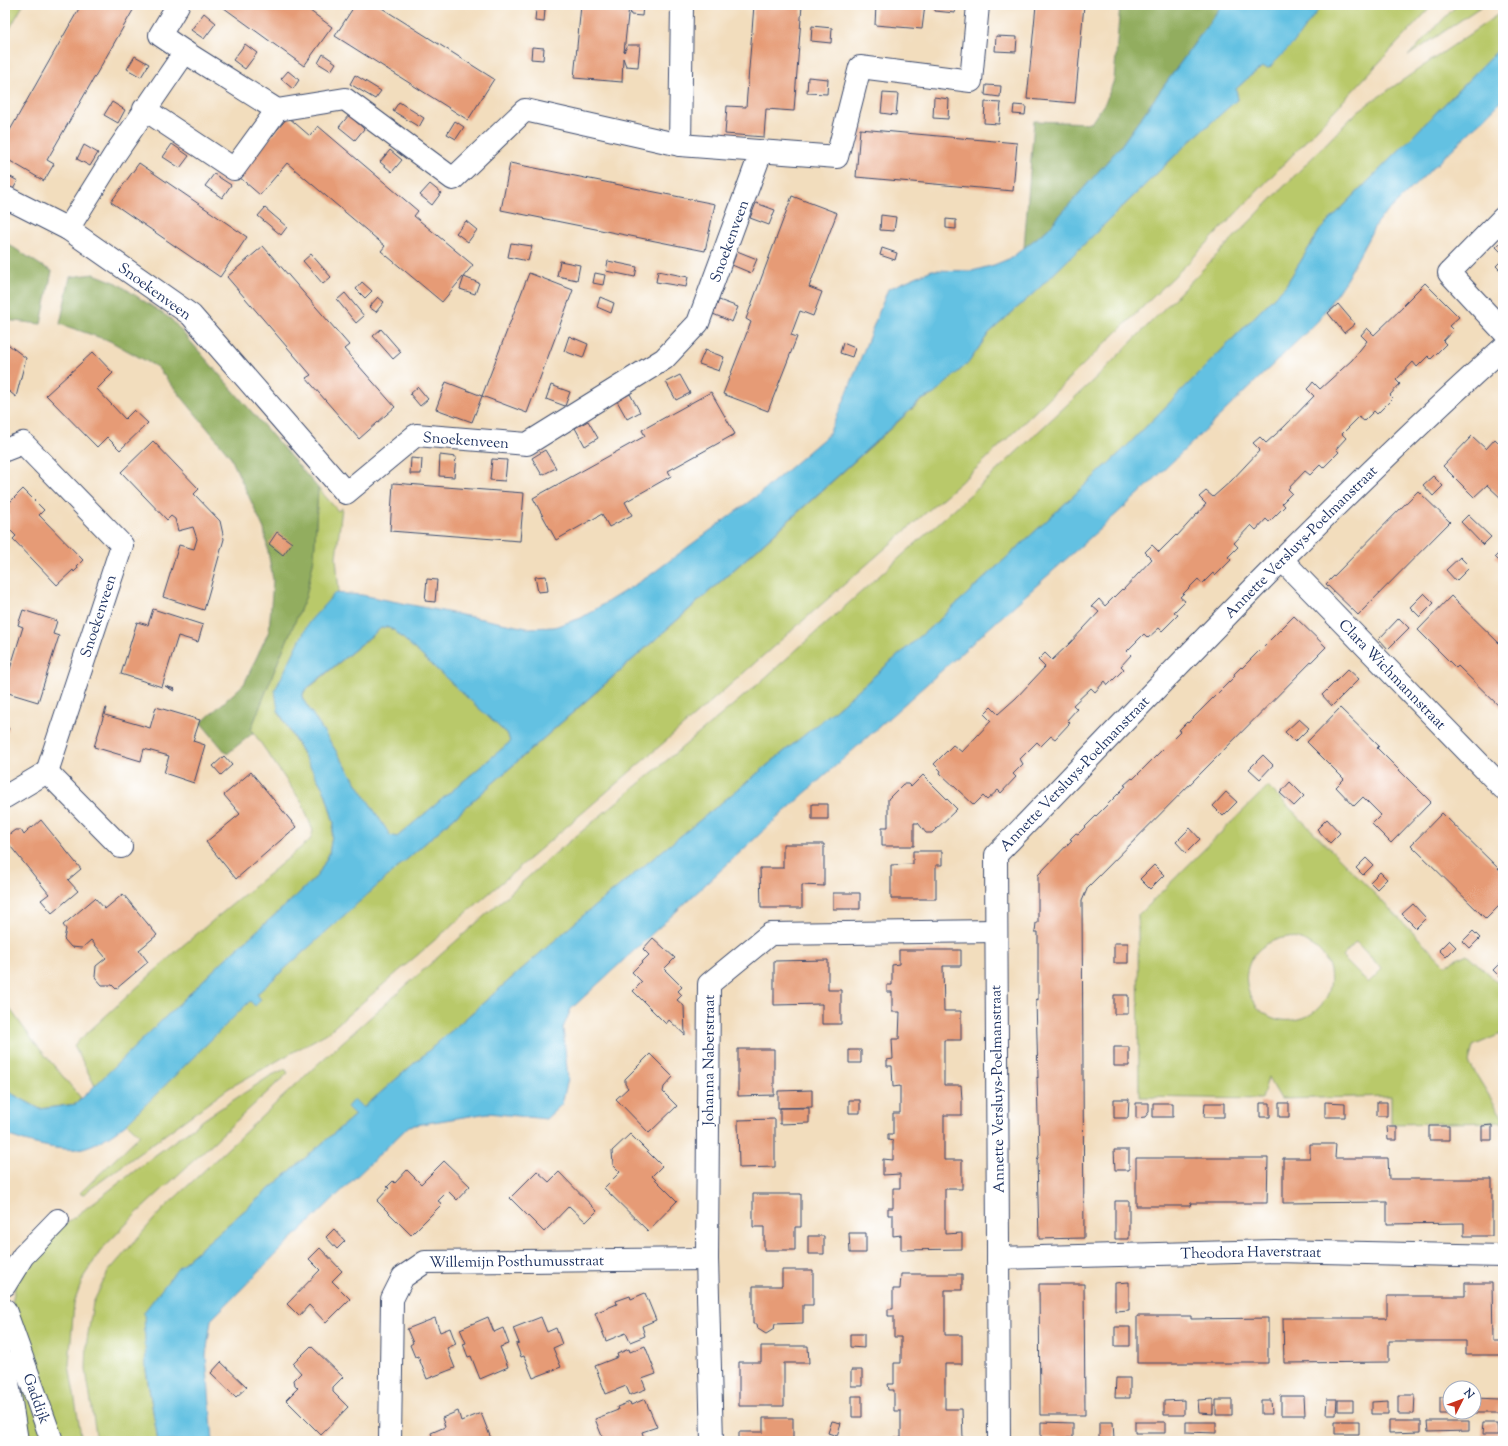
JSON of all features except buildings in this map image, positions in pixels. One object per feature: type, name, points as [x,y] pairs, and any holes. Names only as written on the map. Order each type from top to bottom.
[{"type":"street","points":[[178,5],[160,35],[185,52],[277,110],[345,99],[453,179],[525,110],[680,145],[837,157],[860,67],[971,81],[978,5]]},
{"type":"street","points":[[680,145],[682,5]]},
{"type":"street","points":[[68,229],[144,110],[185,52]]},
{"type":"street","points":[[144,110],[234,169],[277,110]]},
{"type":"street","name":"Snoekenveen","points":[[7,198],[68,229],[191,315],[346,493],[416,435],[527,444],[664,360],[698,323],[762,152]]},
{"type":"street","points":[[1503,218],[1449,273],[1503,331]]},
{"type":"street","name":"Annette Versluys-Poelmanstraat","points":[[999,1441],[996,855],[1282,560],[1421,422],[1503,348]]},
{"type":"street","name":"Snoekenveen","points":[[5,450],[23,444],[122,545],[47,772]]},
{"type":"street","name":"Clara Wichmannstraat","points":[[1282,560],[1503,788]]},
{"type":"street","points":[[5,797],[47,772],[121,847]]},
{"type":"street","name":"Johanna Naberstraat","points":[[712,1441],[707,1259],[709,984],[770,934],[996,931]]},
{"type":"street","points":[[5,1285],[23,1256],[58,1220]]},
{"type":"street","name":"Theodora Haverstraat","points":[[998,1258],[1275,1251],[1503,1256]]},
{"type":"street","name":"Willemijn Posthumusstraat","points":[[390,1441],[392,1298],[403,1277],[425,1262],[707,1259]]},
{"type":"street","name":"Gaddijk","points":[[5,1310],[52,1441]]},
{"type":"street","name":"Gaddijk","points":[[5,1363],[17,1441]]},
{"type":"green space","points":[[5,5],[23,5],[5,37]]},
{"type":"green space","points":[[1120,5],[1222,5],[1120,147],[1047,230],[1024,248],[1034,121],[1091,123],[1106,101],[1114,80]]},
{"type":"green space","points":[[1322,5],[1433,5],[1300,147],[1188,263],[979,466],[682,727],[327,1033],[229,1088],[82,1195],[80,1193],[140,1135],[127,1123],[250,1000],[255,1006],[261,1000],[256,994],[757,550],[922,400],[934,394],[969,362],[989,333],[1035,292],[1188,143],[1237,99],[1236,89],[1262,67]]},
{"type":"green space","points":[[1457,5],[1483,5],[1408,56]]},
{"type":"green space","points":[[1503,11],[1503,45],[1320,230],[1286,285],[1122,451],[939,620],[835,710],[585,914],[363,1108],[354,1100],[355,1115],[179,1267],[146,1370],[158,1441],[97,1441],[86,1370],[87,1340],[93,1303],[108,1272],[162,1210],[320,1062],[545,862],[757,685],[991,476],[1102,372],[1358,111]]},
{"type":"green space","points":[[5,242],[52,271],[41,324],[5,320]]},
{"type":"green space","points":[[94,274],[117,283],[171,319],[318,488],[314,558],[306,596],[251,729],[253,733],[227,754],[201,723],[244,684],[269,631],[273,580],[264,529],[230,456],[157,367],[110,341],[60,324],[70,277]]},
{"type":"green space","points":[[318,488],[338,511],[342,508],[336,557],[339,592],[335,593],[278,711],[325,792],[334,823],[329,854],[318,875],[224,960],[95,1086],[74,1045],[181,947],[310,840],[313,831],[302,803],[251,729],[306,596],[314,558]]},
{"type":"green space","points":[[386,627],[394,630],[508,735],[510,742],[397,837],[390,836],[302,698],[304,692],[381,628]]},
{"type":"green space","points":[[1268,786],[1445,965],[1467,954],[1503,988],[1503,1033],[1473,1046],[1469,1063],[1503,1118],[1503,1122],[1391,1124],[1391,1096],[1281,1099],[1268,1077],[1262,1099],[1139,1097],[1138,915]],"holes":[[[1287,937],[1306,942],[1315,947],[1327,961],[1331,980],[1327,995],[1322,1004],[1315,1011],[1303,1018],[1283,1020],[1266,1015],[1255,1003],[1248,989],[1247,973],[1253,957],[1266,945]],[[1356,942],[1382,969],[1368,983],[1342,957]]]},
{"type":"green space","points":[[5,1002],[34,1042],[81,1098],[76,1104],[40,1109],[5,1090]]},
{"type":"green space","points":[[285,1069],[288,1073],[137,1213],[102,1249],[84,1276],[74,1303],[69,1365],[82,1441],[59,1441],[11,1309],[16,1282],[29,1261],[63,1226],[206,1118],[270,1076]]},
{"type":"green space","points":[[17,1359],[46,1441],[25,1441]]},
{"type":"water","points":[[1222,5],[1322,5],[1292,45],[1269,68],[1262,67],[1236,89],[1238,99],[1188,143],[1035,292],[989,333],[969,362],[934,394],[921,400],[839,475],[257,994],[261,1000],[255,1006],[250,1001],[127,1123],[98,1142],[78,1149],[61,1149],[41,1145],[5,1134],[5,1090],[40,1109],[76,1104],[224,960],[318,875],[329,854],[334,823],[325,792],[278,710],[275,690],[309,622],[335,593],[362,595],[527,628],[554,627],[581,618],[649,576],[758,495],[828,435],[843,403],[888,289],[932,270],[972,271],[994,265],[1011,258],[1047,230],[1120,147]],"holes":[[[386,627],[394,630],[508,735],[510,742],[397,837],[390,835],[302,698],[304,691],[381,628]]]},
{"type":"water","points":[[1503,45],[1503,100],[1377,222],[1347,278],[1318,321],[1141,492],[775,820],[571,1009],[563,1028],[568,1079],[562,1104],[546,1119],[488,1113],[409,1126],[278,1252],[211,1320],[206,1356],[213,1441],[158,1441],[146,1370],[144,1312],[179,1267],[355,1115],[347,1107],[354,1099],[363,1108],[585,914],[835,710],[939,620],[1122,451],[1286,285],[1320,230]]}]
